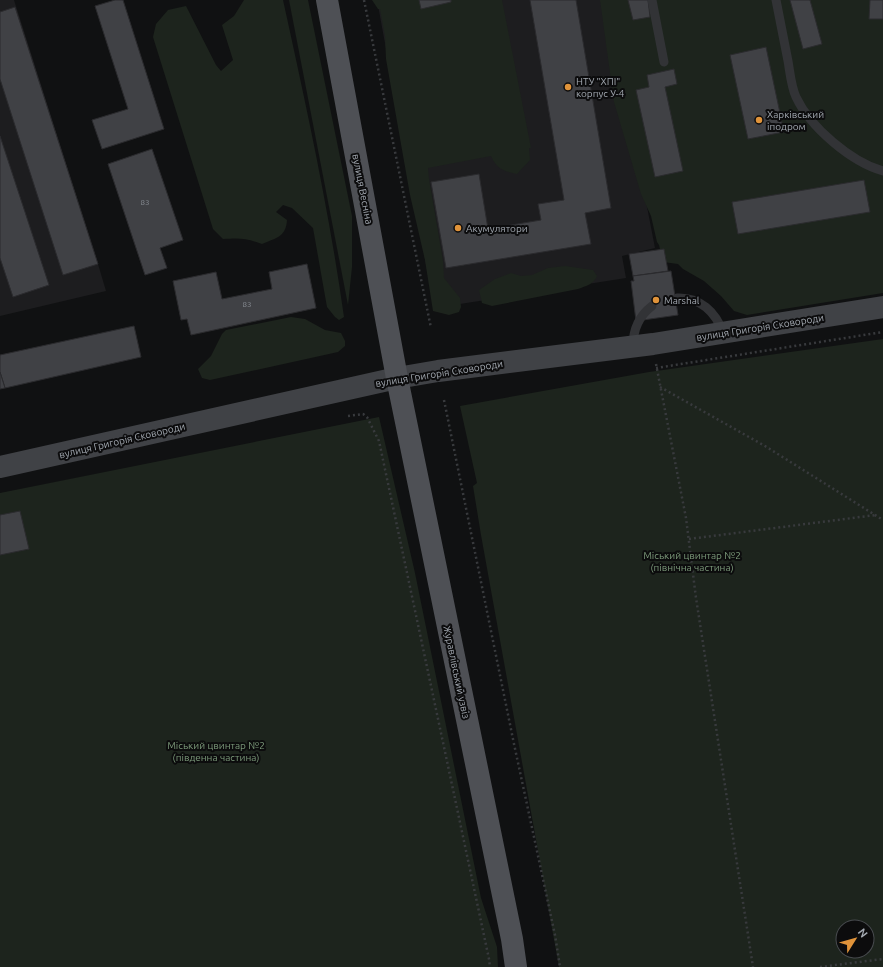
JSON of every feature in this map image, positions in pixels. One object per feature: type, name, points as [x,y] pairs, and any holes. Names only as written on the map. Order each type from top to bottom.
[{"type":"main road","name":"вулиця Весніна","points":[[327,0],[397,378]]},
{"type":"main road","name":"Журавлівський узвіз","points":[[397,378],[507,916],[516,967]]},
{"type":"street","name":"вулиця Григорія Сковороди","points":[[0,467],[397,378],[445,370],[643,346],[883,307]]},
{"type":"lane","points":[[652,0],[664,62]]},
{"type":"lane","points":[[776,0],[796,96],[811,120],[831,141],[854,157],[883,171]]},
{"type":"lane","points":[[677,298],[693,300],[704,306],[714,314],[723,333]]},
{"type":"lane","points":[[643,346],[634,332],[642,315],[652,306]]},
{"type":"path","points":[[364,0],[431,328]]},
{"type":"path","points":[[656,368],[883,332]]},
{"type":"path","points":[[643,346],[656,368],[686,518],[696,598],[753,967]]},
{"type":"path","points":[[660,388],[765,446],[883,520]]},
{"type":"path","points":[[444,400],[514,744],[555,935],[560,967]]},
{"type":"path","points":[[348,416],[363,414],[367,417],[379,441],[490,967]]},
{"type":"path","points":[[689,539],[876,515]]},
{"type":"path","points":[[820,967],[883,959]]},
{"type":"shaded area","points":[[0,0],[14,0],[106,291],[0,316]]},
{"type":"shaded area","points":[[377,0],[607,0],[655,248],[622,256],[626,278],[434,308]]},
{"type":"green space","points":[[244,0],[283,0],[324,197],[338,277],[344,317],[339,320],[327,307],[313,228],[292,208],[283,205],[276,212],[287,220],[285,230],[276,238],[262,244],[243,239],[223,239],[213,229],[153,37],[156,24],[168,10],[186,6],[216,65],[221,71],[233,60],[222,25],[234,16]]},
{"type":"green space","points":[[289,0],[308,0],[352,216],[352,267],[348,305]]},
{"type":"green space","points":[[372,0],[502,0],[531,148],[529,148],[530,160],[517,174],[508,172],[498,167],[491,156],[428,168],[443,261],[444,278],[460,298],[461,307],[459,312],[449,315],[433,311],[425,260],[410,195],[386,59],[385,36],[380,9],[378,9]]},
{"type":"green space","name":"Харківський іподром","points":[[600,0],[883,0],[883,293],[747,315],[734,311],[721,296],[704,281],[683,269],[678,264],[663,262],[651,216],[641,194],[614,102]]},
{"type":"green space","points":[[565,266],[593,270],[597,276],[596,279],[587,286],[578,289],[492,306],[482,303],[479,290],[495,279],[511,273],[521,276],[532,275],[548,268]]},
{"type":"green space","points":[[291,317],[305,319],[325,330],[341,333],[345,341],[345,346],[338,352],[210,380],[202,378],[198,369],[211,356],[222,334],[226,330]]},
{"type":"green space","name":"Міський цвинтар №2 (північна частина)","points":[[883,339],[883,967],[559,967],[481,535],[473,486],[477,483],[460,406],[649,372]]},
{"type":"green space","name":"Міський цвинтар №2 (південна частина)","points":[[379,417],[415,573],[481,898],[497,947],[498,967],[0,967],[0,493]]},
{"type":"building","points":[[115,0],[123,0],[164,129],[102,149],[92,120],[128,109],[95,6]]},
{"type":"building","points":[[419,0],[451,0],[451,2],[421,9]]},
{"type":"building","name":"НТУ \"ХПІ\" корпус У-4","points":[[530,0],[576,0],[611,208],[585,213],[591,244],[446,268],[431,182],[479,174],[488,229],[541,220],[538,204],[564,200]]},
{"type":"building","points":[[628,0],[648,0],[650,17],[633,20]]},
{"type":"building","points":[[790,0],[810,0],[822,44],[803,49]]},
{"type":"building","points":[[870,0],[883,0],[883,19],[869,19]]},
{"type":"building","points":[[15,7],[98,264],[63,275],[0,79],[0,12]]},
{"type":"building","points":[[766,47],[784,132],[748,139],[730,55]]},
{"type":"building","points":[[674,69],[677,84],[665,87],[683,171],[655,177],[636,90],[649,87],[647,75]]},
{"type":"building","points":[[0,136],[49,285],[13,297],[0,258]]},
{"type":"building","points":[[152,149],[183,240],[160,248],[167,268],[145,275],[108,164]]},
{"type":"building","points":[[864,180],[870,212],[738,234],[732,202]]},
{"type":"building","points":[[664,249],[668,271],[633,276],[629,254]]},
{"type":"building","points":[[307,264],[316,308],[191,335],[187,319],[181,320],[173,281],[216,272],[222,299],[272,289],[269,272]]},
{"type":"building","points":[[671,271],[678,315],[636,321],[631,281],[634,281],[633,276]]},
{"type":"building","points":[[134,326],[141,357],[5,388],[0,372],[0,355]]},
{"type":"building","points":[[0,372],[5,388],[0,389]]},
{"type":"building","points":[[20,511],[29,549],[0,555],[0,515]]},
{"type":"place","name":"НТУ \"ХПІ\" корпус У-4","points":[[568,87]]},
{"type":"place","name":"Харківський іподром","points":[[759,120]]},
{"type":"place","name":"Акумулятори","points":[[458,228]]},
{"type":"place","name":"Marshal","points":[[656,300]]}]
